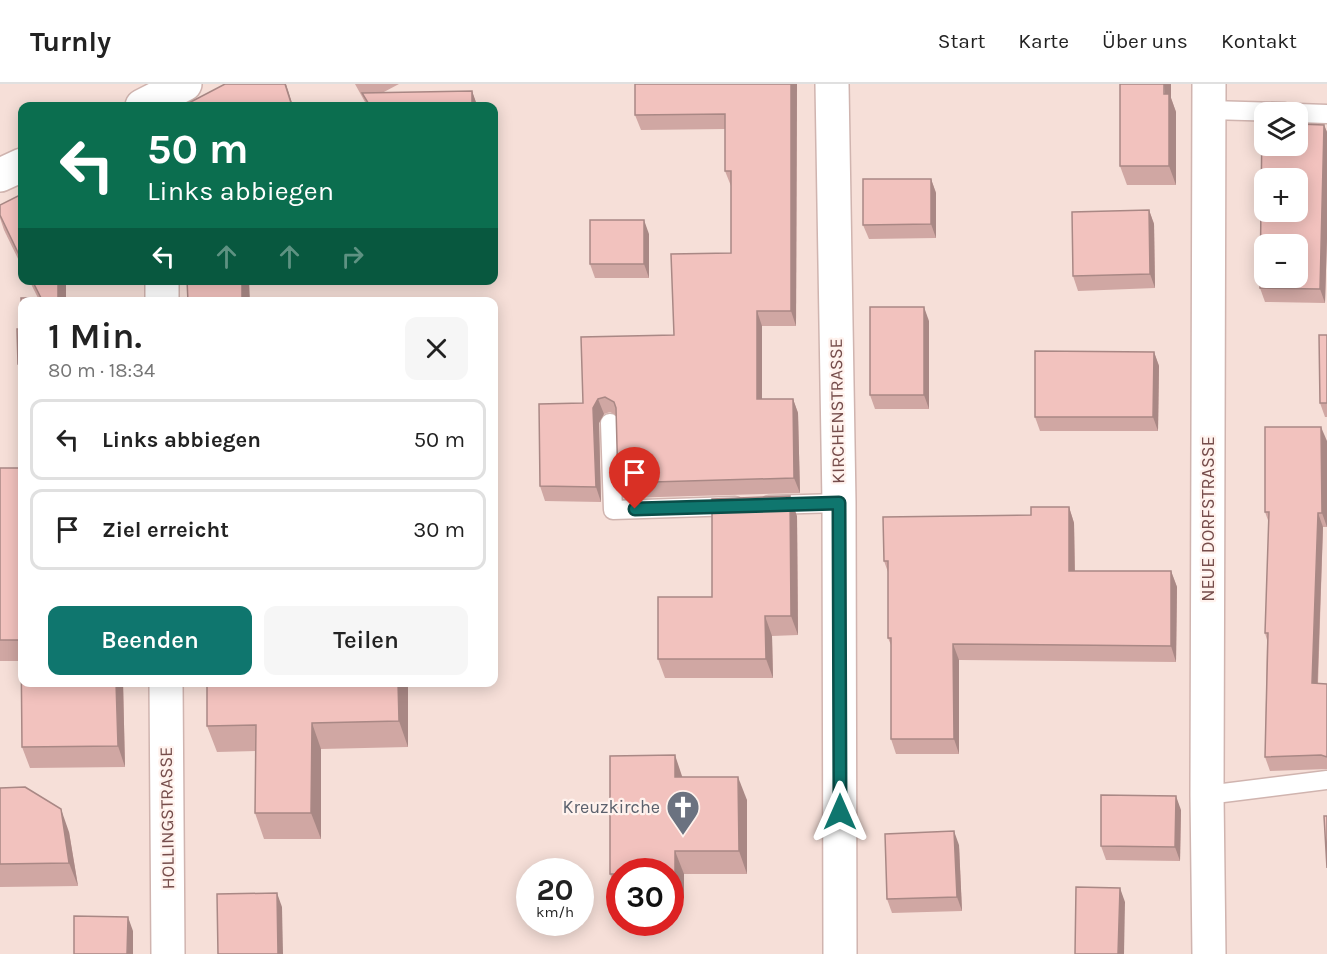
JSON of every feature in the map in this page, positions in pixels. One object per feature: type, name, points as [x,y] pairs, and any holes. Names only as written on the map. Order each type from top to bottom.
[{"type":"street","name":"KIRCHENSTRASSE","points":[[832,84],[839,503],[840,954]]},
{"type":"street","name":"NEUE DORFSTRASSE","points":[[1209,97],[1207,795],[1209,954]]},
{"type":"street","points":[[0,175],[18,167]]},
{"type":"street","name":"HOLLINGSTRASSE","points":[[166,687],[168,954]]},
{"type":"lane","points":[[1209,97],[1254,106]]},
{"type":"lane","points":[[1308,113],[1327,114]]},
{"type":"lane","points":[[610,423],[613,510],[839,503]]},
{"type":"lane","points":[[1207,795],[1327,780]]},
{"type":"shaded area","points":[[0,84],[1327,84],[1327,954],[0,954]]},
{"type":"building","points":[[225,84],[285,84],[291,102],[191,102]]},
{"type":"building","points":[[635,84],[791,84],[791,311],[757,311],[757,399],[793,399],[794,478],[618,483],[616,408],[614,402],[605,397],[598,399],[593,408],[596,487],[540,486],[539,404],[583,403],[581,337],[674,335],[671,254],[731,253],[731,171],[725,171],[725,114],[635,115]]},
{"type":"building","points":[[1120,84],[1164,84],[1164,94],[1169,94],[1169,166],[1120,166]]},
{"type":"building","points":[[472,91],[472,102],[368,102],[362,93]]},
{"type":"building","points":[[1308,124],[1324,125],[1320,289],[1260,288],[1308,288],[1308,234],[1261,234],[1261,222],[1308,222],[1308,168],[1261,168],[1262,156],[1308,156]]},
{"type":"building","points":[[863,179],[931,179],[931,224],[863,225]]},
{"type":"building","points":[[18,196],[18,253],[0,215],[0,205]]},
{"type":"building","points":[[1149,210],[1150,274],[1073,276],[1072,212]]},
{"type":"building","points":[[590,220],[644,220],[644,264],[590,264]]},
{"type":"building","points":[[34,285],[58,285],[58,297],[40,297]]},
{"type":"building","points":[[187,285],[242,285],[242,297],[188,297]]},
{"type":"building","points":[[870,307],[924,307],[924,395],[870,395]]},
{"type":"building","points":[[1319,335],[1327,335],[1327,403],[1320,403]]},
{"type":"building","points":[[1035,351],[1154,352],[1153,417],[1035,417]]},
{"type":"building","points":[[1265,427],[1321,427],[1322,513],[1318,513],[1312,683],[1327,684],[1327,757],[1321,755],[1265,757],[1268,633],[1265,633],[1269,512],[1265,512]]},
{"type":"building","points":[[0,468],[18,468],[18,640],[0,640]]},
{"type":"building","points":[[790,496],[791,616],[765,616],[766,659],[658,659],[658,597],[712,597],[712,499]]},
{"type":"building","points":[[1031,507],[1069,507],[1069,571],[1171,571],[1171,646],[953,644],[954,739],[891,739],[891,638],[888,638],[888,561],[884,561],[883,517],[1031,515]]},
{"type":"building","points":[[21,687],[116,687],[118,746],[22,747]]},
{"type":"building","points":[[207,687],[398,687],[399,721],[312,723],[311,813],[255,813],[256,725],[207,726]]},
{"type":"building","name":"Kreuzkirche","points":[[675,755],[675,777],[738,777],[739,851],[675,851],[675,858],[610,858],[610,756]]},
{"type":"building","points":[[25,787],[61,809],[69,863],[0,864],[0,788]]},
{"type":"building","points":[[1101,795],[1176,796],[1175,847],[1101,846]]},
{"type":"building","points":[[1324,816],[1327,816],[1327,868]]},
{"type":"building","points":[[954,831],[957,897],[887,899],[885,834]]},
{"type":"building","points":[[1076,887],[1120,888],[1118,954],[1075,954]]},
{"type":"building","points":[[277,893],[278,954],[218,954],[217,894]]},
{"type":"building","points":[[74,916],[128,917],[127,954],[74,954]]},
{"type":"place","name":"Kreuzkirche","points":[[683,836]]},
{"type":"route","points":[[635,509],[839,503],[840,812]]}]
